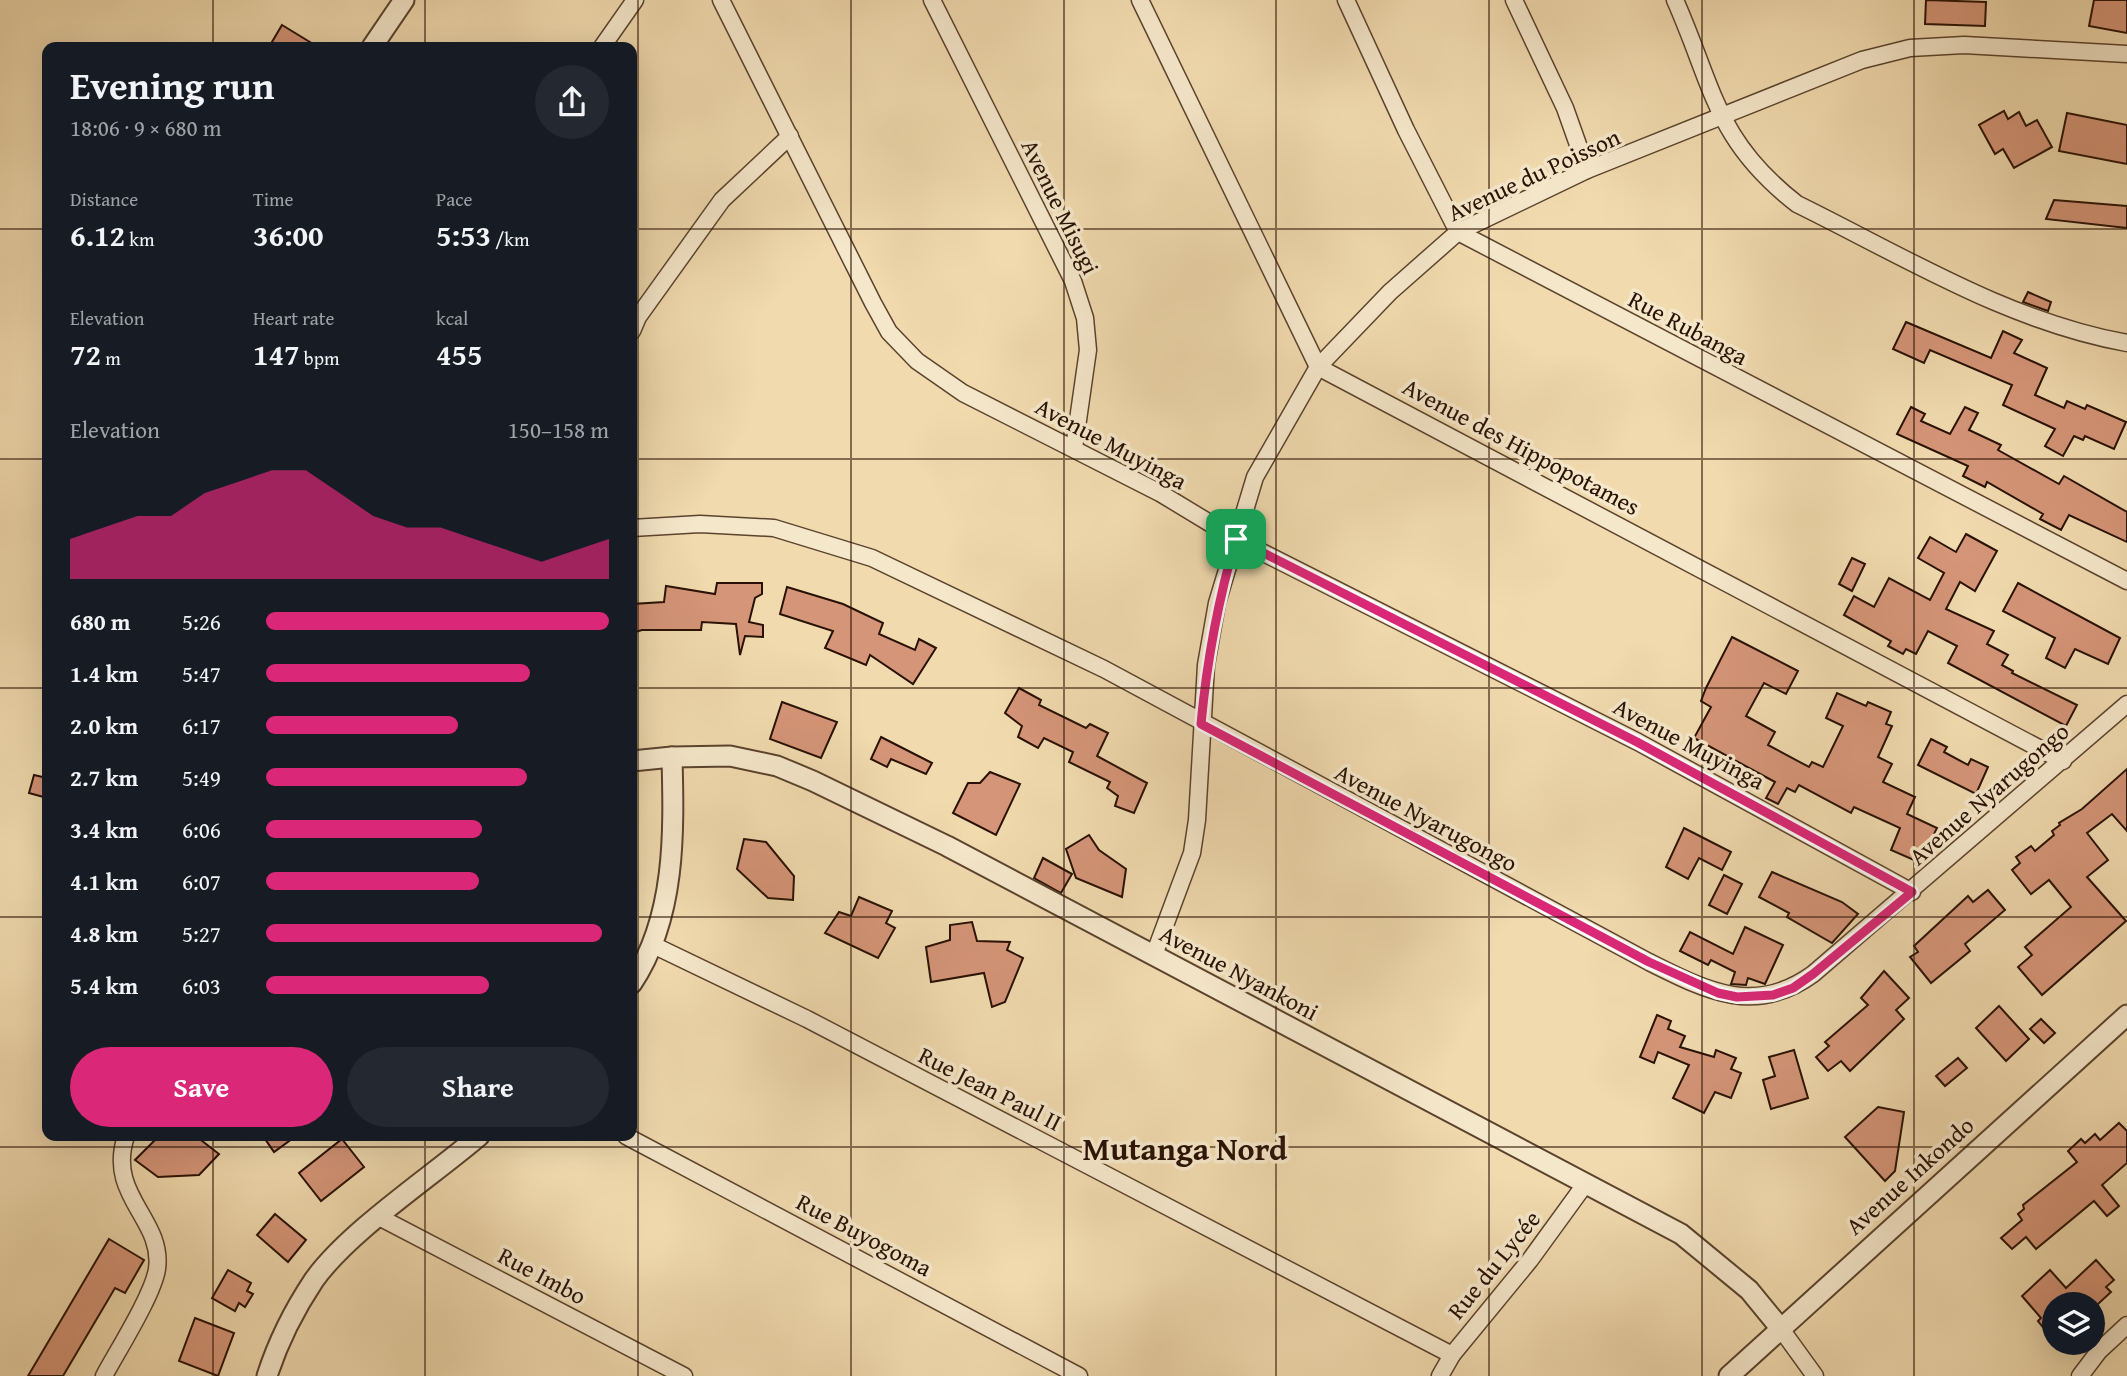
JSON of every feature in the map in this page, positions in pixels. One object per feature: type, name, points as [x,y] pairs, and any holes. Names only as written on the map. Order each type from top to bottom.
[{"type":"street","points":[[375,42],[404,0]]},
{"type":"street","points":[[606,42],[635,0]]},
{"type":"street","name":"Avenue Muyinga","points":[[721,0],[889,332],[917,361],[963,393],[1160,493],[1236,539],[1637,742],[1912,892]]},
{"type":"street","name":"Avenue Misugi","points":[[932,0],[1073,281],[1085,318],[1088,350],[1074,448]]},
{"type":"street","points":[[1140,0],[1318,367]]},
{"type":"street","points":[[1346,0],[1406,131],[1458,232]]},
{"type":"street","points":[[1514,0],[1565,108],[1587,170]]},
{"type":"street","points":[[1675,0],[1721,118],[1744,154],[1765,179],[1797,204],[2024,315],[2085,336],[2127,343]]},
{"type":"street","name":"Avenue du Poisson","points":[[1154,955],[1192,853],[1197,821],[1206,665],[1217,603],[1255,477],[1318,367],[1390,292],[1458,232],[1587,170],[1861,60],[1910,48],[1964,45],[2127,54]]},
{"type":"street","points":[[637,319],[722,200],[790,136]]},
{"type":"street","name":"Rue Rubanga","points":[[1458,232],[2127,581]]},
{"type":"street","name":"Avenue des Hippopotames","points":[[1318,367],[2063,761]]},
{"type":"street","name":"Avenue Nyarugongo","points":[[637,528],[700,524],[774,528],[872,558],[1104,669],[1201,724],[1649,962],[1705,988],[1737,997],[1773,995],[1793,988],[1912,892],[2127,704]]},
{"type":"street","name":"Avenue Nyankoni","points":[[637,760],[730,756],[777,766],[947,846],[1681,1234],[1749,1290],[1781,1329]]},
{"type":"street","points":[[637,974],[653,945],[665,899],[671,854],[672,757]]},
{"type":"street","name":"Rue Jean Paul II","points":[[653,945],[807,1019],[1452,1355]]},
{"type":"street","name":"Avenue Inkondo","points":[[1729,1376],[2127,1015]]},
{"type":"street","points":[[104,1376],[157,1270],[152,1237],[122,1178],[120,1155],[124,1141]]},
{"type":"street","points":[[269,1375],[289,1322],[316,1278],[379,1217],[473,1141]]},
{"type":"street","name":"Rue Buyogoma","points":[[635,1141],[1079,1376]]},
{"type":"street","name":"Rue du Lycée","points":[[1440,1376],[1452,1355],[1530,1260],[1586,1183]]},
{"type":"street","name":"Rue Imbo","points":[[379,1217],[684,1376]]},
{"type":"street","points":[[2080,1376],[2099,1351],[2127,1325]]},
{"type":"street","points":[[1781,1329],[1815,1376]]},
{"type":"building","points":[[1926,0],[1986,2],[1985,26],[1925,24]]},
{"type":"building","points":[[2094,0],[2127,0],[2127,33],[2089,26]]},
{"type":"building","points":[[282,25],[310,42],[272,42]]},
{"type":"building","points":[[2004,111],[2008,119],[2019,112],[2026,126],[2037,120],[2052,147],[2014,168],[2003,149],[1995,154],[1979,125]]},
{"type":"building","points":[[2067,113],[2127,125],[2127,164],[2059,151]]},
{"type":"building","points":[[2054,200],[2127,206],[2127,228],[2046,219]]},
{"type":"building","points":[[2028,292],[2051,302],[2048,311],[2023,302]]},
{"type":"building","points":[[1906,322],[1991,358],[2003,331],[2022,340],[2014,353],[2047,368],[2035,395],[2064,408],[2067,401],[2085,409],[2087,405],[2126,422],[2114,449],[2085,436],[2083,440],[2074,436],[2063,456],[2045,446],[2055,429],[2003,405],[2012,385],[1930,350],[1924,363],[1893,349]]},
{"type":"building","points":[[1911,407],[1925,414],[1921,421],[1950,434],[1965,407],[1978,413],[1969,430],[2001,445],[1998,450],[2059,484],[2064,476],[2127,512],[2127,542],[2069,515],[2061,530],[2040,519],[2043,514],[1987,482],[1985,487],[1963,476],[1968,466],[1897,434]]},
{"type":"building","points":[[1966,534],[1997,551],[1975,591],[1960,582],[1946,609],[1994,631],[1987,644],[2008,655],[2002,665],[2013,671],[2012,673],[2077,705],[2066,726],[1948,663],[1957,646],[1928,631],[1916,654],[1906,649],[1903,654],[1888,646],[1891,641],[1844,615],[1854,596],[1874,607],[1889,578],[1930,600],[1944,573],[1918,558],[1930,537],[1956,552]]},
{"type":"building","points":[[1852,558],[1865,564],[1852,591],[1839,584]]},
{"type":"building","points":[[717,583],[762,583],[762,594],[755,598],[749,622],[763,625],[763,637],[745,636],[740,655],[736,624],[702,622],[701,630],[637,632],[637,604],[664,602],[666,586],[715,594]]},
{"type":"building","points":[[2018,583],[2120,638],[2108,664],[2075,649],[2065,668],[2046,658],[2055,638],[2003,611]]},
{"type":"building","points":[[787,587],[843,604],[883,623],[879,634],[915,650],[919,639],[936,648],[913,684],[870,655],[866,665],[825,648],[833,631],[780,614]]},
{"type":"building","points":[[1732,637],[1798,671],[1786,694],[1764,683],[1746,716],[1775,732],[1768,745],[1809,767],[1812,762],[1823,767],[1843,726],[1826,718],[1837,693],[1866,706],[1868,702],[1891,712],[1886,724],[1892,726],[1878,757],[1892,764],[1883,782],[1915,797],[1907,814],[1937,828],[1927,849],[1922,847],[1916,861],[1891,850],[1900,828],[1854,807],[1851,813],[1799,785],[1795,792],[1787,788],[1778,804],[1766,798],[1775,782],[1694,738],[1711,707],[1701,701]]},
{"type":"building","points":[[1019,688],[1041,700],[1039,705],[1086,728],[1090,724],[1108,733],[1097,756],[1147,783],[1134,813],[1115,806],[1118,796],[1107,788],[1110,782],[1069,762],[1073,752],[1044,738],[1038,748],[1018,737],[1022,726],[1005,713]]},
{"type":"building","points":[[782,702],[837,722],[821,758],[770,739]]},
{"type":"building","points":[[881,737],[932,763],[926,774],[891,759],[887,767],[871,759]]},
{"type":"building","points":[[1931,739],[1947,747],[1944,752],[1968,765],[1971,759],[1988,767],[1976,794],[1918,765]]},
{"type":"building","points":[[2127,769],[2127,831],[2112,814],[2087,833],[2108,860],[2087,877],[2126,921],[2042,995],[2018,967],[2032,955],[2025,947],[2071,907],[2049,880],[2031,894],[2012,870],[2020,863],[2016,857],[2031,846],[2035,851],[2054,835],[2052,831],[2059,823],[2082,809]]},
{"type":"building","points":[[990,772],[1020,784],[996,835],[953,813],[968,783],[980,783]]},
{"type":"building","points":[[34,775],[42,777],[42,797],[29,793]]},
{"type":"building","points":[[1684,828],[1731,852],[1722,870],[1699,858],[1688,879],[1666,867]]},
{"type":"building","points":[[1089,835],[1099,850],[1126,869],[1122,897],[1076,878],[1066,849]]},
{"type":"building","points":[[744,839],[766,842],[794,876],[793,900],[768,898],[737,869]]},
{"type":"building","points":[[1043,858],[1072,874],[1061,893],[1034,878]]},
{"type":"building","points":[[1772,872],[1842,902],[1858,914],[1832,943],[1787,917],[1789,913],[1759,897]]},
{"type":"building","points":[[1724,875],[1742,884],[1727,914],[1709,905]]},
{"type":"building","points":[[1988,890],[2005,910],[1965,944],[1970,951],[1931,983],[1910,957],[1918,952],[1914,946],[1968,896],[1973,902]]},
{"type":"building","points":[[859,897],[892,911],[886,923],[895,928],[878,958],[825,933],[839,912],[851,916]]},
{"type":"building","points":[[972,922],[977,941],[1010,942],[1007,950],[1023,958],[1005,1002],[992,1007],[984,973],[931,982],[926,947],[950,940],[950,925]]},
{"type":"building","points":[[1745,927],[1783,945],[1765,984],[1748,978],[1746,985],[1731,984],[1735,972],[1711,960],[1708,965],[1680,951],[1690,932],[1733,954]]},
{"type":"building","points":[[1884,971],[1909,998],[1896,1010],[1904,1019],[1850,1071],[1841,1061],[1828,1071],[1816,1057],[1829,1046],[1825,1042],[1868,1005],[1861,998]]},
{"type":"building","points":[[1999,1006],[2029,1039],[2006,1061],[1976,1028]]},
{"type":"building","points":[[1657,1015],[1671,1021],[1668,1029],[1685,1036],[1680,1047],[1714,1057],[1716,1050],[1736,1058],[1731,1069],[1741,1073],[1731,1098],[1715,1092],[1704,1113],[1673,1098],[1689,1065],[1658,1052],[1654,1063],[1640,1057]]},
{"type":"building","points":[[2041,1019],[2055,1033],[2044,1043],[2030,1029]]},
{"type":"building","points":[[1794,1050],[1808,1098],[1771,1109],[1763,1080],[1775,1076],[1769,1057]]},
{"type":"building","points":[[1958,1058],[1967,1068],[1945,1086],[1936,1076]]},
{"type":"building","points":[[1878,1107],[1904,1112],[1895,1171],[1885,1181],[1845,1137]]},
{"type":"building","points":[[2119,1123],[2127,1131],[2127,1163],[2102,1185],[2119,1206],[2107,1216],[2094,1201],[2036,1249],[2026,1237],[2012,1249],[2001,1238],[2022,1220],[2018,1214],[2024,1209],[2023,1205],[2077,1162],[2068,1151],[2081,1139],[2085,1143],[2095,1134],[2100,1140]]},
{"type":"building","points":[[154,1141],[202,1141],[219,1154],[199,1175],[158,1177],[135,1160]]},
{"type":"building","points":[[266,1141],[289,1141],[274,1152]]},
{"type":"building","points":[[339,1141],[344,1141],[364,1167],[321,1201],[299,1173]]},
{"type":"building","points":[[275,1214],[306,1240],[288,1262],[257,1235]]},
{"type":"building","points":[[109,1239],[144,1260],[125,1293],[115,1288],[63,1376],[28,1376]]},
{"type":"building","points":[[2096,1260],[2114,1280],[2106,1287],[2111,1292],[2105,1298],[2105,1292],[2042,1292],[2042,1326],[2038,1321],[2041,1318],[2022,1296],[2050,1270],[2066,1288]]},
{"type":"building","points":[[228,1270],[251,1283],[247,1291],[253,1294],[245,1307],[239,1303],[235,1311],[212,1298]]},
{"type":"building","points":[[195,1318],[234,1333],[218,1376],[179,1361]]},
{"type":"district","name":"Mutanga Nord","points":[[1185,1149]]},
{"type":"route","points":[[1236,539],[1637,742],[1912,892],[1813,974],[1793,988],[1773,995],[1737,997],[1718,993],[1649,962],[1201,724],[1206,665],[1217,603],[1236,539]]}]
